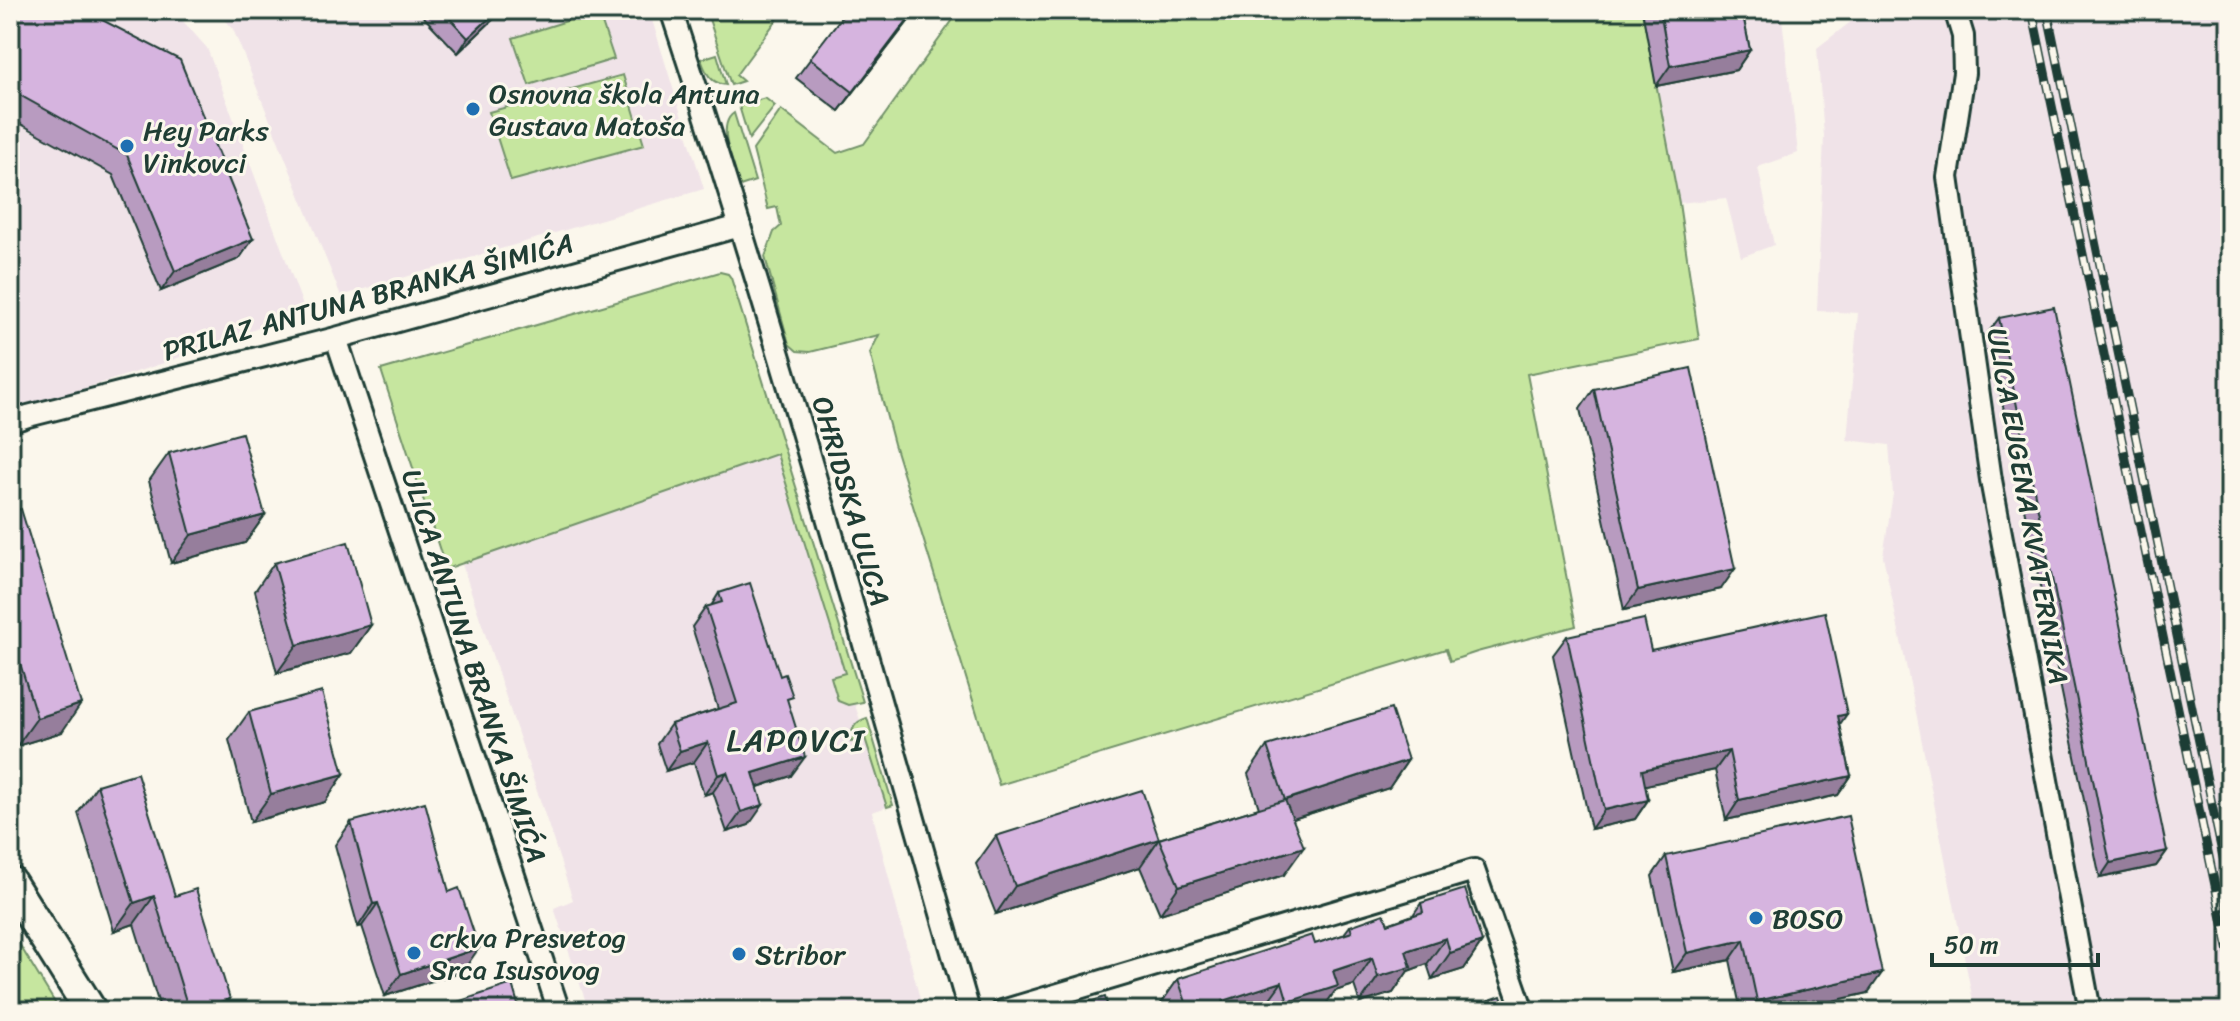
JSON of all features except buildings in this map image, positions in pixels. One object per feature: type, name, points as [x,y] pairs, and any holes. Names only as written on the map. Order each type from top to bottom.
[{"type":"main road","points":[[10,882],[91,1011]]},
{"type":"street","name":"OHRIDSKA ULICA","points":[[671,10],[740,226],[969,1011]]},
{"type":"street","name":"ULICA EUGENA KVATERNIKA","points":[[1952,10],[1956,13],[1963,36],[1964,73],[1948,177],[1991,480],[2090,1011]]},
{"type":"street","name":"PRILAZ ANTUNA BRANKA ŠIMIĆA","points":[[10,422],[336,338],[740,226]]},
{"type":"street","name":"ULICA ANTUNA BRANKA ŠIMIĆA","points":[[336,338],[559,1011]]},
{"type":"street","points":[[1002,1011],[1474,870],[1523,1011]]},
{"type":"shaded area","name":"Hey Parks Vinkovci","points":[[10,10],[173,10],[207,48],[305,311],[161,364],[10,412]]},
{"type":"shaded area","name":"Osnovna škola Antuna Gustava Matoša","points":[[217,10],[649,10],[704,189],[341,296],[233,29]]},
{"type":"shaded area","points":[[1642,10],[1781,10],[1798,153],[1758,167],[1774,245],[1741,257],[1726,198],[1679,203]]},
{"type":"shaded area","points":[[1866,10],[2225,10],[2230,53],[2230,1011],[1975,1011],[1883,556],[1893,494],[1889,445],[1847,440],[1858,313],[1817,311],[1824,136],[1817,48]]},
{"type":"shaded area","points":[[778,453],[845,673],[831,678],[838,701],[855,705],[860,720],[855,724],[851,742],[865,738],[887,807],[872,812],[920,999],[882,1011],[589,1011],[554,908],[573,900],[462,564]]},
{"type":"green space","points":[[706,10],[784,10],[736,75],[743,81],[731,85]]},
{"type":"green space","points":[[960,10],[1642,10],[1679,203],[1699,339],[1527,374],[1576,626],[1450,661],[1446,649],[999,785],[894,444],[870,353],[879,335],[810,352],[797,351],[789,344],[765,257],[774,232],[781,226],[777,207],[768,209],[753,150],[781,110],[837,153],[864,144]]},
{"type":"green space","points":[[598,11],[614,59],[529,85],[513,38]]},
{"type":"green space","points":[[717,54],[726,85],[709,76],[701,59]]},
{"type":"green space","points":[[623,75],[644,145],[511,181],[489,112]]},
{"type":"green space","points":[[765,98],[775,106],[749,139],[739,106]]},
{"type":"green space","points":[[734,113],[755,181],[740,186],[726,136],[726,127]]},
{"type":"green space","points":[[720,272],[731,278],[863,702],[848,705],[838,701],[831,677],[845,673],[777,454],[446,569],[381,370]]},
{"type":"green space","points":[[867,718],[893,805],[887,807],[865,738],[851,742],[854,727]]},
{"type":"green space","points":[[10,929],[60,1011],[10,1011]]},
{"type":"railway","points":[[2032,10],[2230,957]]},
{"type":"railway","points":[[2047,10],[2230,891]]},
{"type":"place","name":"Osnovna škola Antuna Gustava Matoša","points":[[473,109]]},
{"type":"place","name":"Hey Parks Vinkovci","points":[[127,146]]},
{"type":"place","name":"BOSO","points":[[1756,918]]},
{"type":"place","name":"crkva Presvetog Srca Isusovog","points":[[414,953]]},
{"type":"place","name":"Stribor","points":[[739,954]]},
{"type":"district","name":"LAPOVCI","points":[[796,740]]}]
